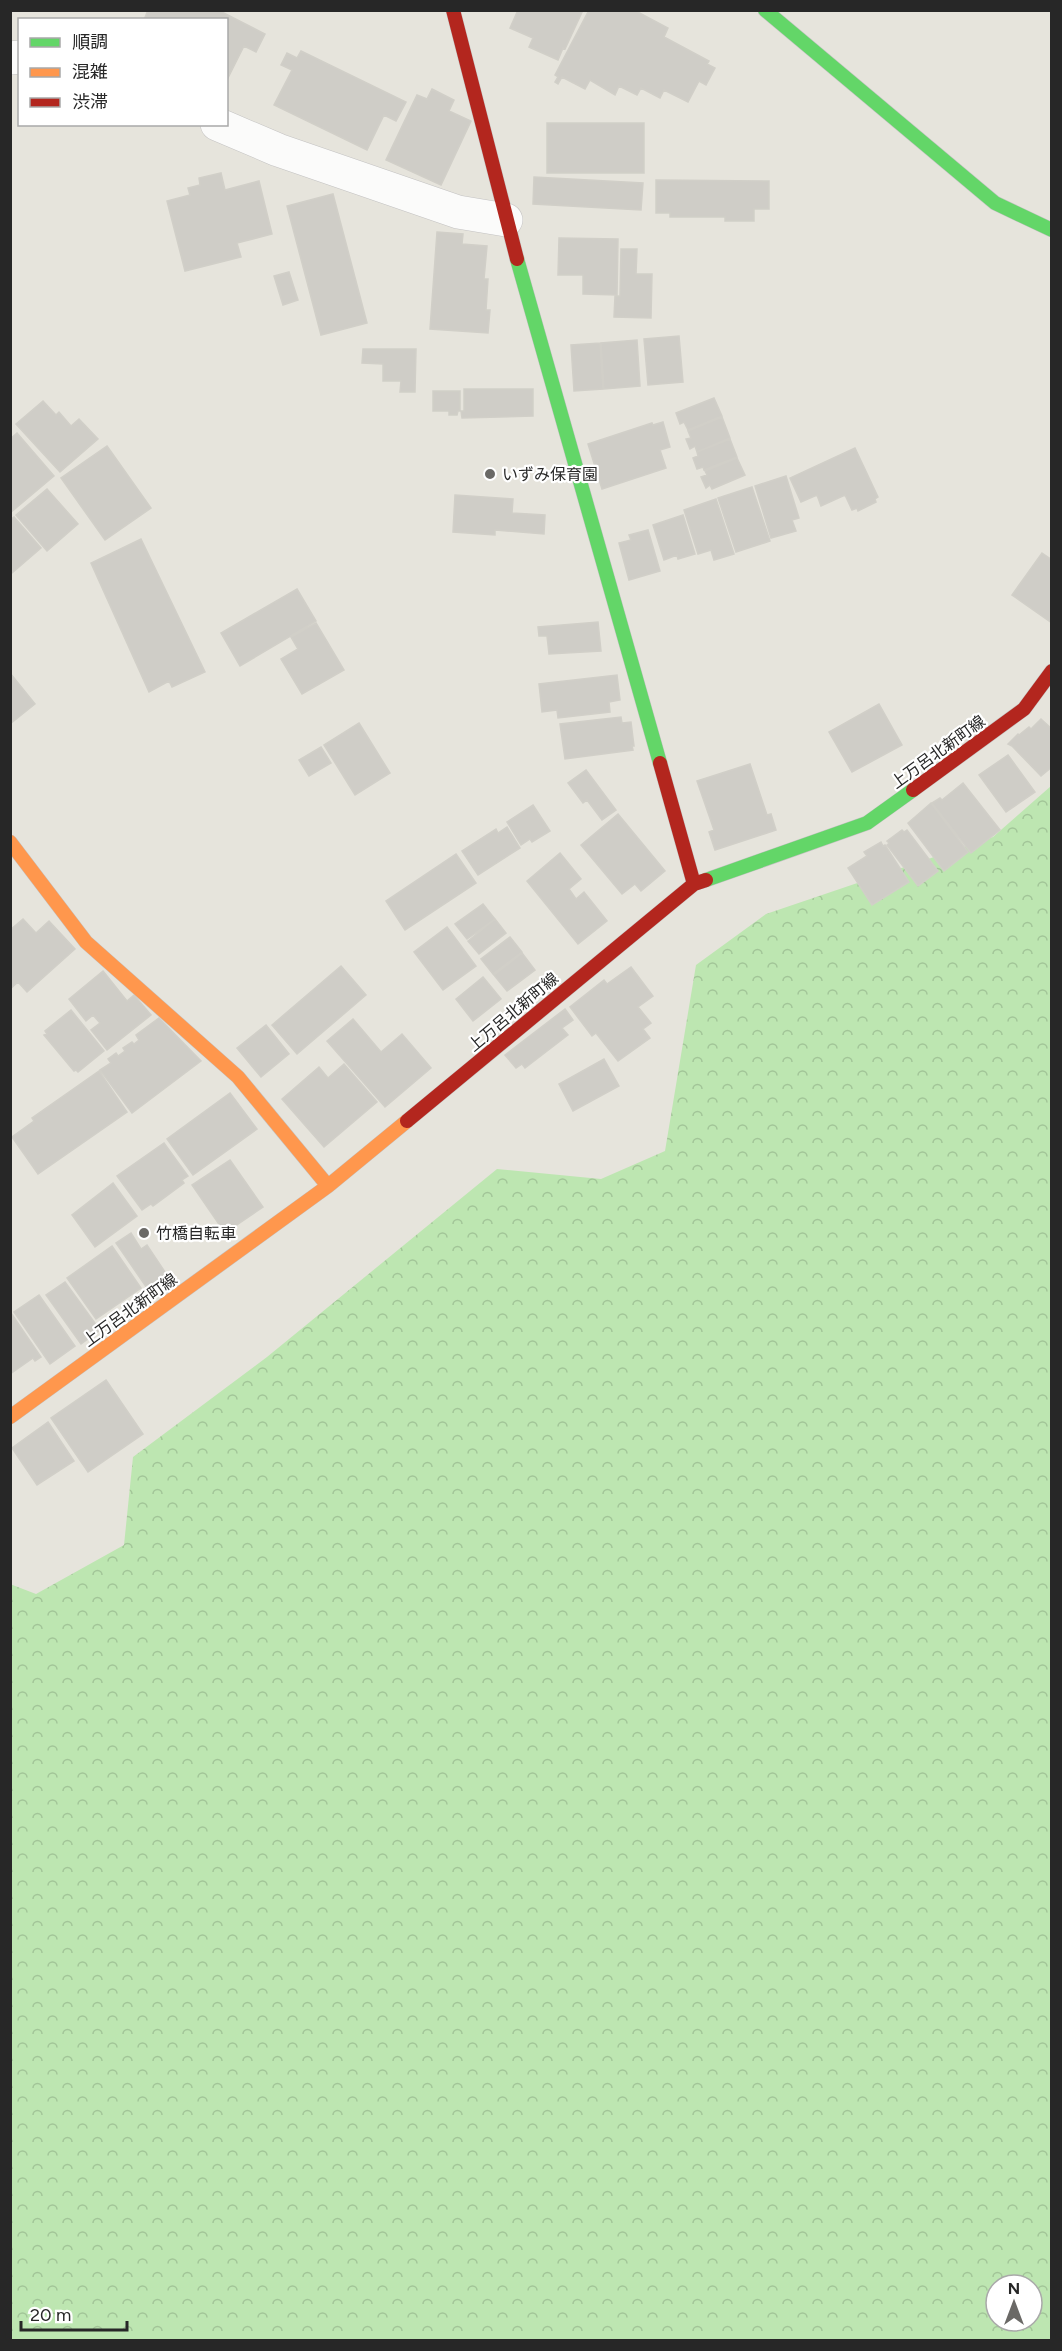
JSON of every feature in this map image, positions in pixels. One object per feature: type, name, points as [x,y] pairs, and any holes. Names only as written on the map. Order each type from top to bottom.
[{"type":"street","points":[[453,10],[506,220],[694,884]]},
{"type":"street","points":[[765,10],[995,203],[1052,230]]},
{"type":"street","points":[[222,126],[278,150],[458,212],[506,220]]},
{"type":"street","name":"上万呂北新町線","points":[[10,1417],[328,1186],[694,884],[867,824],[1024,709],[1052,671]]},
{"type":"street","points":[[10,842],[86,942],[238,1077],[328,1186]]},
{"type":"green space","points":[[1051,786],[1051,2340],[11,2340],[10,1584],[36,1594],[124,1545],[133,1457],[267,1357],[497,1169],[601,1179],[665,1151],[696,965],[766,914],[993,837]]},
{"type":"building","points":[[148,10],[218,10],[265,34],[256,52],[244,46],[228,78],[228,18],[145,18]]},
{"type":"building","points":[[518,10],[583,10],[558,60],[529,47],[533,38],[510,28]]},
{"type":"building","points":[[589,10],[634,10],[668,28],[664,37],[709,61],[707,64],[715,68],[706,85],[699,81],[688,102],[664,90],[660,98],[641,88],[637,95],[619,86],[615,95],[590,80],[585,89],[562,77],[558,84],[555,82],[558,77],[555,75]]},
{"type":"building","points":[[301,51],[406,102],[396,121],[384,115],[367,150],[274,105],[292,70],[281,65],[287,53],[297,58]]},
{"type":"building","points":[[432,89],[454,100],[449,111],[471,121],[441,185],[386,160],[417,95],[427,99]]},
{"type":"building","points":[[547,123],[644,123],[644,173],[547,173]]},
{"type":"building","points":[[221,173],[225,190],[259,181],[272,234],[237,243],[241,257],[185,271],[167,201],[190,195],[188,188],[200,185],[199,178]]},
{"type":"building","points":[[534,177],[643,183],[641,210],[533,204]]},
{"type":"building","points":[[656,180],[769,181],[769,209],[754,209],[754,221],[725,221],[725,217],[670,217],[670,213],[656,213]]},
{"type":"building","points":[[333,194],[367,323],[321,335],[287,206]]},
{"type":"building","points":[[437,232],[463,234],[462,244],[487,246],[484,279],[488,279],[486,310],[490,310],[488,333],[430,329]]},
{"type":"building","points":[[559,238],[618,239],[617,295],[583,294],[583,275],[558,275]]},
{"type":"building","points":[[621,249],[637,249],[636,274],[652,274],[651,318],[614,317],[615,296],[620,296]]},
{"type":"building","points":[[289,272],[298,300],[283,305],[274,276]]},
{"type":"building","points":[[679,336],[683,382],[648,385],[644,339]]},
{"type":"building","points":[[637,340],[640,386],[604,389],[601,343]]},
{"type":"building","points":[[600,343],[603,389],[574,391],[571,345]]},
{"type":"building","points":[[363,349],[416,349],[415,392],[400,392],[401,381],[383,381],[383,364],[362,363]]},
{"type":"building","points":[[464,389],[533,389],[533,416],[462,418]]},
{"type":"building","points":[[433,391],[460,391],[460,411],[457,415],[449,415],[449,411],[433,411]]},
{"type":"building","points":[[714,398],[722,416],[688,430],[684,422],[680,424],[676,413]]},
{"type":"building","points":[[43,401],[56,415],[59,412],[71,426],[79,419],[98,439],[60,472],[16,424]]},
{"type":"building","points":[[722,417],[730,438],[697,452],[695,446],[690,449],[686,439],[691,438],[688,431]]},
{"type":"building","points":[[663,422],[670,447],[660,450],[666,468],[602,489],[588,444],[652,423],[653,425]]},
{"type":"building","points":[[17,433],[54,476],[10,513],[10,439]]},
{"type":"building","points":[[730,439],[737,457],[704,470],[703,467],[697,469],[693,458],[698,456],[697,452]]},
{"type":"building","points":[[107,446],[151,508],[105,540],[61,478]]},
{"type":"building","points":[[855,448],[878,497],[875,499],[876,502],[858,511],[857,508],[852,510],[845,495],[821,506],[817,495],[801,502],[790,478]]},
{"type":"building","points":[[737,458],[745,475],[712,489],[710,485],[706,488],[701,477],[707,475],[705,471]]},
{"type":"building","points":[[786,476],[799,518],[792,520],[796,531],[771,538],[755,486]]},
{"type":"building","points":[[752,487],[770,541],[736,552],[718,498]]},
{"type":"building","points":[[47,489],[78,524],[47,551],[16,515]]},
{"type":"building","points":[[455,495],[513,499],[512,513],[545,515],[544,534],[495,530],[495,535],[453,532]]},
{"type":"building","points":[[716,499],[734,554],[714,560],[711,550],[698,554],[684,510]]},
{"type":"building","points":[[683,515],[695,554],[678,559],[677,555],[664,560],[653,525]]},
{"type":"building","points":[[14,517],[41,548],[12,573],[10,520]]},
{"type":"building","points":[[648,530],[660,571],[629,580],[619,543],[631,540],[629,535]]},
{"type":"building","points":[[141,539],[205,672],[172,687],[169,681],[149,692],[91,563]]},
{"type":"building","points":[[1042,553],[1052,560],[1052,623],[1012,595]]},
{"type":"building","points":[[297,589],[316,621],[240,666],[221,633]]},
{"type":"building","points":[[598,622],[601,651],[549,654],[547,636],[539,636],[538,627]]},
{"type":"building","points":[[316,623],[344,670],[302,694],[281,659],[298,649],[291,637]]},
{"type":"building","points":[[10,673],[35,704],[10,724]]},
{"type":"building","points":[[617,675],[620,700],[609,702],[610,712],[558,718],[557,710],[542,712],[539,684]]},
{"type":"building","points":[[879,704],[902,745],[852,772],[829,732]]},
{"type":"building","points":[[621,717],[622,723],[631,722],[633,750],[565,759],[560,724]]},
{"type":"building","points":[[1041,719],[1052,729],[1052,767],[1041,776],[1008,744],[1018,734],[1029,727],[1031,729]]},
{"type":"building","points":[[359,723],[390,773],[355,795],[324,745]]},
{"type":"building","points":[[321,747],[331,763],[309,776],[299,760]]},
{"type":"building","points":[[1008,755],[1035,792],[1006,812],[979,775]]},
{"type":"building","points":[[750,764],[767,815],[771,814],[776,830],[715,850],[709,832],[714,830],[697,781]]},
{"type":"building","points":[[586,770],[616,810],[602,820],[587,800],[583,803],[568,783]]},
{"type":"building","points":[[963,783],[1000,830],[971,853],[932,803],[940,798],[942,800]]},
{"type":"building","points":[[931,803],[968,852],[944,871],[908,823]]},
{"type":"building","points":[[533,805],[550,831],[532,842],[530,839],[521,845],[507,822]]},
{"type":"building","points":[[618,814],[665,871],[641,891],[635,884],[622,894],[581,845]]},
{"type":"building","points":[[507,827],[520,848],[478,875],[462,851],[496,829],[498,833]]},
{"type":"building","points":[[902,830],[904,832],[907,830],[938,871],[918,886],[887,845],[889,843],[887,841]]},
{"type":"building","points":[[881,842],[909,882],[872,905],[848,868],[867,856],[864,852]]},
{"type":"building","points":[[560,853],[581,879],[569,889],[576,899],[584,892],[607,921],[578,944],[527,881]]},
{"type":"building","points":[[456,854],[476,883],[405,930],[386,901]]},
{"type":"building","points":[[483,904],[495,919],[467,939],[455,924]]},
{"type":"building","points":[[23,919],[36,933],[49,921],[75,949],[27,992],[18,982],[10,989],[10,930]]},
{"type":"building","points":[[495,919],[506,933],[479,954],[468,941]]},
{"type":"building","points":[[447,927],[476,966],[443,990],[414,952]]},
{"type":"building","points":[[510,937],[522,952],[493,974],[481,959]]},
{"type":"building","points":[[522,953],[535,970],[507,991],[494,975]]},
{"type":"building","points":[[341,966],[366,995],[297,1054],[272,1025]]},
{"type":"building","points":[[631,967],[653,996],[638,1007],[651,1023],[643,1029],[650,1038],[618,1061],[596,1033],[592,1036],[570,1007],[604,980],[607,984]]},
{"type":"building","points":[[103,971],[127,1001],[134,995],[151,1015],[107,1050],[91,1030],[100,1023],[93,1015],[86,1021],[69,999]]},
{"type":"building","points":[[483,977],[501,999],[473,1021],[456,999]]},
{"type":"building","points":[[565,1009],[573,1020],[562,1028],[568,1035],[525,1068],[522,1064],[516,1068],[505,1055]]},
{"type":"building","points":[[71,1010],[104,1051],[78,1072],[74,1071],[44,1035],[47,1034],[45,1031]]},
{"type":"building","points":[[159,1018],[201,1061],[132,1113],[100,1070],[111,1063],[108,1059],[116,1053],[118,1056],[125,1051],[123,1048],[139,1040],[136,1035]]},
{"type":"building","points":[[353,1019],[381,1052],[402,1034],[431,1068],[385,1107],[327,1041]]},
{"type":"building","points":[[266,1025],[289,1054],[261,1077],[237,1048]]},
{"type":"building","points":[[604,1059],[619,1086],[573,1111],[559,1084]]},
{"type":"building","points":[[344,1064],[377,1102],[324,1147],[282,1099],[319,1067],[328,1078]]},
{"type":"building","points":[[99,1071],[127,1112],[38,1174],[12,1137],[34,1121],[32,1118]]},
{"type":"building","points":[[230,1093],[257,1129],[193,1175],[167,1139]]},
{"type":"building","points":[[164,1143],[188,1176],[182,1180],[184,1183],[153,1206],[151,1204],[142,1210],[117,1176]]},
{"type":"building","points":[[230,1160],[263,1207],[225,1233],[192,1185]]},
{"type":"building","points":[[113,1183],[137,1216],[95,1247],[72,1215]]},
{"type":"building","points":[[131,1233],[141,1249],[147,1245],[169,1278],[149,1291],[116,1243]]},
{"type":"building","points":[[112,1246],[141,1288],[96,1319],[67,1278]]},
{"type":"building","points":[[65,1282],[100,1330],[81,1344],[46,1295]]},
{"type":"building","points":[[39,1295],[75,1346],[50,1364],[14,1312]]},
{"type":"building","points":[[11,1313],[41,1357],[35,1361],[33,1358],[10,1374]]},
{"type":"building","points":[[106,1380],[143,1434],[88,1472],[51,1418]]},
{"type":"building","points":[[48,1422],[74,1461],[37,1485],[12,1448]]},
{"type":"traffic: fast","points":[[765,10],[995,203],[1052,230]]},
{"type":"traffic: fast","points":[[517,259],[660,763]]},
{"type":"traffic: fast","points":[[706,880],[867,823],[913,790]]},
{"type":"traffic: slow","points":[[10,842],[86,942],[238,1077],[328,1186]]},
{"type":"traffic: slow","points":[[10,1417],[328,1186],[407,1121]]},
{"type":"traffic: jam","points":[[453,10],[517,259]]},
{"type":"traffic: jam","points":[[913,790],[1024,709],[1052,671]]},
{"type":"traffic: jam","points":[[660,763],[694,884]]},
{"type":"traffic: jam","points":[[407,1121],[694,884],[706,880]]},
{"type":"place","name":"いずみ保育園","points":[[490,474]]},
{"type":"place","name":"竹橋自転車","points":[[144,1233]]}]
